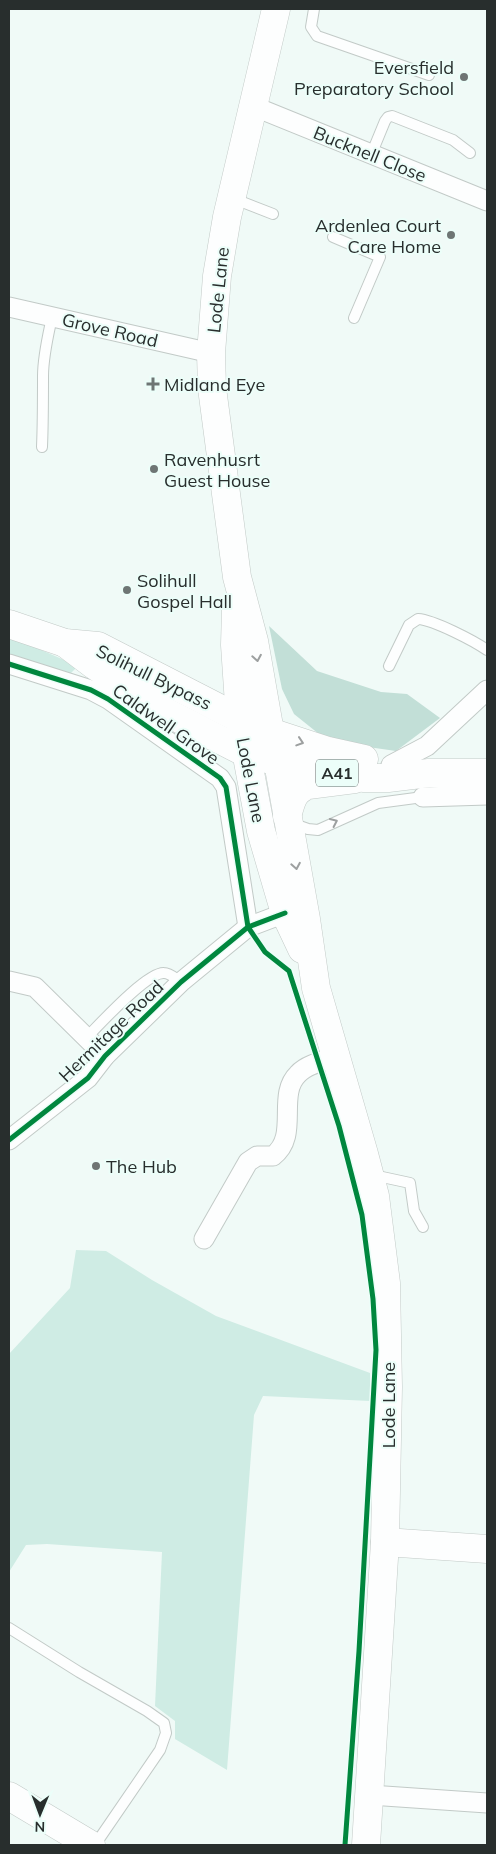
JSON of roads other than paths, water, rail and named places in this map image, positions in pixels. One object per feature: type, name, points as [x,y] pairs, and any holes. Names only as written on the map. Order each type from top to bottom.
[{"type":"main road","name":"Lode Lane","points":[[276,9],[231,197],[217,276],[211,353],[216,423],[237,577],[254,641],[270,732],[278,762],[306,918],[313,973],[375,1196],[383,1257],[388,1334],[388,1465],[366,1845]]},
{"type":"main road","name":"Lode Lane","points":[[237,577],[235,645],[240,719],[246,753],[261,831],[285,913],[313,973]]},
{"type":"main road","name":"Solihull Bypass","points":[[9,624],[65,642],[98,646],[240,719]]},
{"type":"main road","name":"Solihull Bypass","points":[[65,642],[94,665],[164,710],[246,753]]},
{"type":"main road","points":[[195,697],[226,688],[237,671]]},
{"type":"main road","name":"A41","points":[[240,719],[270,732],[328,751],[391,766],[426,785]]},
{"type":"main road","name":"A41","points":[[246,753],[278,762],[364,778],[388,778],[426,785],[487,773]]},
{"type":"main road","points":[[288,819],[293,795],[308,784],[364,778]]},
{"type":"main road","points":[[385,1542],[487,1549]]},
{"type":"main road","points":[[9,1796],[89,1844]]},
{"type":"street","name":"Bucknell Close","points":[[253,106],[487,201]]},
{"type":"street","name":"Grove Road","points":[[9,307],[211,353]]},
{"type":"street","name":"Caldwell Grove","points":[[9,664],[91,690],[108,699],[220,778],[226,787],[248,927]]},
{"type":"street","points":[[391,766],[427,746],[487,690]]},
{"type":"street","points":[[426,785],[487,795]]},
{"type":"street","name":"Hermitage Road","points":[[11,1135],[88,1078],[105,1056],[181,982],[248,927],[285,913]]},
{"type":"street","points":[[9,981],[35,987],[105,1056]]},
{"type":"street","points":[[204,1239],[248,1162],[257,1156],[274,1156],[286,1142],[290,1090],[296,1075],[318,1062],[337,1057]]},
{"type":"street","points":[[370,1795],[487,1803]]},
{"type":"lane","points":[[314,9],[310,27],[317,36],[429,75]]},
{"type":"lane","points":[[371,155],[385,121],[388,117],[392,116],[453,140],[470,153]]},
{"type":"lane","points":[[231,197],[273,214]]},
{"type":"lane","points":[[333,237],[380,257],[354,318]]},
{"type":"lane","points":[[42,447],[43,375],[52,317]]},
{"type":"lane","points":[[389,666],[409,625],[418,620],[429,622],[463,636],[487,650]]},
{"type":"lane","points":[[288,819],[308,829],[318,830],[378,802],[426,785]]},
{"type":"lane","points":[[87,1037],[133,991],[159,973],[166,972],[181,982]]},
{"type":"lane","points":[[369,1174],[390,1177],[410,1183],[414,1211],[423,1227]]},
{"type":"lane","points":[[9,1628],[79,1672],[147,1710],[164,1723],[166,1733],[160,1750],[89,1844]]},
{"type":"place","name":"Eversfield Preparatory School","points":[[464,77]]},
{"type":"place","name":"Ardenlea Court Care Home","points":[[451,235]]},
{"type":"place","name":"Midland Eye","points":[[153,384]]},
{"type":"place","name":"Ravenhusrt Guest House","points":[[154,469]]},
{"type":"place","name":"Solihull Gospel Hall","points":[[127,590]]},
{"type":"place","name":"The Hub","points":[[96,1166]]}]
